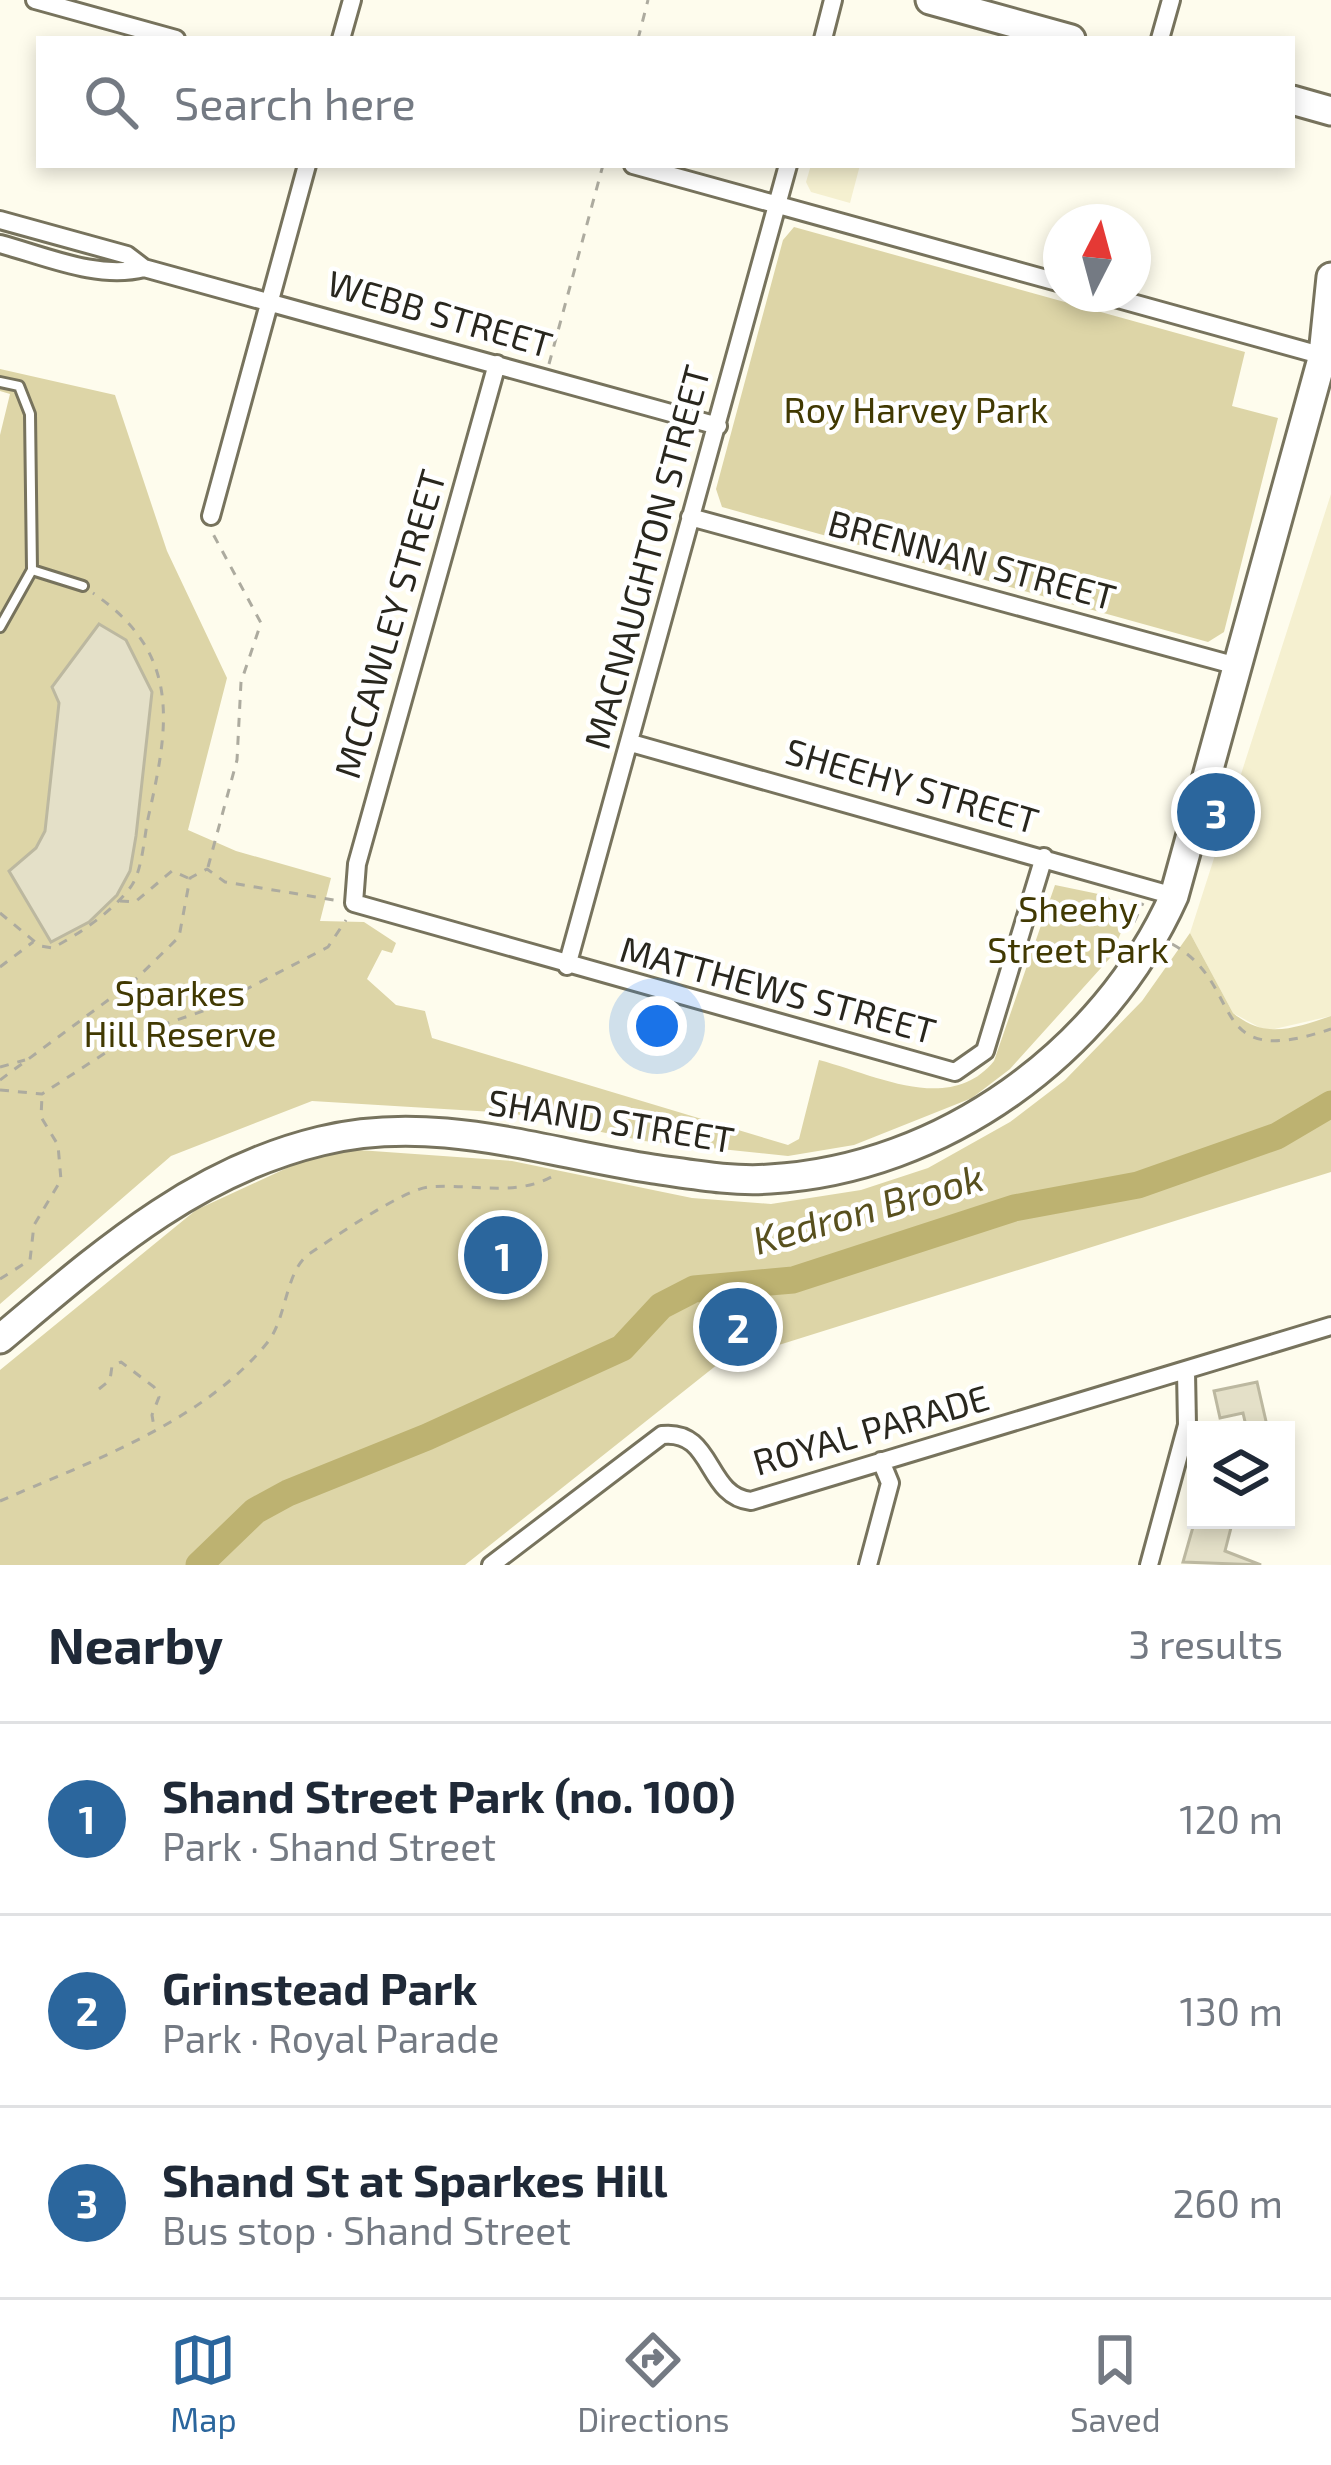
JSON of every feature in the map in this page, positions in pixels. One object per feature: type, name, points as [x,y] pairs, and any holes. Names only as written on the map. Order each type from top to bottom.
[{"type":"main road","points":[[930,0],[1060,36]]},
{"type":"main road","points":[[1295,101],[1331,111]]},
{"type":"main road","name":"SHAND STREET","points":[[0,1339],[143,1221],[180,1198],[252,1162],[323,1140],[406,1128],[543,1145],[651,1168],[758,1180],[828,1171],[902,1152],[961,1124],[1052,1059],[1120,988],[1156,935],[1174,896],[1328,352],[1331,278]]},
{"type":"street","points":[[35,0],[165,36]]},
{"type":"street","points":[[342,36],[352,0]]},
{"type":"street","points":[[824,36],[833,0]]},
{"type":"street","points":[[1161,36],[1171,0]]},
{"type":"street","points":[[211,516],[306,168]]},
{"type":"street","points":[[644,168],[1043,278]]},
{"type":"street","name":"MACNAUGHTON STREET","points":[[567,966],[787,168]]},
{"type":"street","name":"WEBB STREET","points":[[0,220],[127,255],[144,268],[718,426]]},
{"type":"street","name":"WEBB STREET","points":[[0,244],[89,268],[125,273],[144,268]]},
{"type":"street","points":[[1151,307],[1328,352]]},
{"type":"street","name":"MCCAWLEY STREET","points":[[355,903],[357,864],[496,364]]},
{"type":"street","name":"BRENNAN STREET","points":[[690,517],[1237,666]]},
{"type":"street","name":"SHEEHY STREET","points":[[631,742],[1174,896]]},
{"type":"street","name":"MATTHEWS STREET","points":[[355,903],[955,1072],[985,1051],[1044,857]]},
{"type":"street","name":"ROYAL PARADE","points":[[491,1565],[662,1435],[686,1436],[695,1442],[724,1491],[751,1501],[1331,1326]]},
{"type":"street","points":[[1149,1565],[1185,1433],[1186,1372]]},
{"type":"street","points":[[868,1565],[890,1483],[881,1460]]},
{"type":"lane","points":[[0,382],[20,386],[30,414],[32,570],[0,627]]},
{"type":"lane","points":[[32,570],[83,586]]},
{"type":"path","points":[[639,36],[648,0]]},
{"type":"path","points":[[545,378],[602,168]]},
{"type":"path","points":[[117,900],[135,902],[172,872],[190,878],[207,869],[237,760],[241,682],[261,623],[211,529],[211,516]]},
{"type":"path","points":[[0,913],[34,941],[52,948],[133,884],[165,742],[162,683],[143,637],[125,615],[83,586]]},
{"type":"path","points":[[0,1090],[42,1094],[134,1036],[206,1010],[328,947],[355,903],[225,883],[207,869]]},
{"type":"path","points":[[0,1080],[134,981],[179,938],[190,878]]},
{"type":"path","points":[[1133,925],[1143,903]]},
{"type":"path","points":[[0,968],[34,941]]},
{"type":"path","points":[[1174,945],[1199,962],[1228,1015],[1249,1037],[1280,1042],[1331,1029]]},
{"type":"path","points":[[0,1067],[27,1059]]},
{"type":"path","points":[[0,1279],[30,1260],[34,1225],[61,1180],[58,1145],[41,1117],[42,1094]]},
{"type":"path","points":[[0,1501],[199,1405],[266,1346],[280,1324],[299,1262],[412,1194],[427,1187],[526,1188],[565,1171]]},
{"type":"path","points":[[98,1389],[110,1380],[112,1366],[122,1362],[131,1366],[159,1397],[152,1415],[155,1429]]},
{"type":"shaded area","points":[[810,168],[859,168],[850,203],[811,192],[806,182]]},
{"type":"shaded area","points":[[1331,494],[1331,1016],[1266,1031],[1233,1013],[1190,933]]},
{"type":"green space","name":"Roy Harvey Park","points":[[794,227],[1043,296],[1043,312],[1101,312],[1245,352],[1232,406],[1278,418],[1224,632],[1208,642],[722,507],[716,489],[783,240]]},
{"type":"green space","name":"Sparkes Hill Reserve","points":[[0,369],[115,395],[167,551],[227,678],[188,830],[236,851],[331,878],[320,921],[364,922],[396,943],[392,953],[382,950],[367,979],[396,1005],[425,1011],[432,1038],[788,1145],[799,1139],[819,1060],[888,1081],[934,1088],[956,1086],[976,1077],[994,1061],[1055,885],[1108,896],[1126,921],[1110,958],[1010,1069],[972,1098],[854,1145],[788,1156],[644,1141],[511,1113],[312,1101],[171,1156],[0,1304],[0,435],[10,394],[0,391]],"holes":[[[99,624],[126,640],[152,692],[130,871],[117,895],[89,922],[36,848],[45,831],[59,703],[52,687]]]},
{"type":"green space","points":[[1190,933],[1233,1013],[1245,1021],[1280,1029],[1331,1016],[1331,1172],[718,1364],[465,1565],[0,1565],[0,1370],[196,1210],[330,1148],[512,1161],[692,1198],[771,1204],[861,1190],[928,1168],[1010,1122],[1065,1080],[1142,1001]]},
{"type":"building","points":[[99,624],[126,640],[152,692],[136,836],[130,871],[117,895],[89,922],[51,942],[9,871],[36,848],[45,831],[59,703],[52,687]]},
{"type":"building","points":[[1257,1382],[1266,1421],[1245,1421],[1243,1413],[1220,1418],[1214,1391]]},
{"type":"building","points":[[1192,1529],[1231,1529],[1225,1551],[1261,1565],[1183,1562]]},
{"type":"waterway","name":"Kedron Brook","points":[[199,1565],[255,1511],[622,1348],[661,1306],[694,1289],[793,1280],[1014,1208],[1138,1185],[1277,1136],[1331,1104]]},
{"type":"place","name":"Shand St at Sparkes Hill","points":[[1216,812]]},
{"type":"place","name":"Shand Street Park (no. 100)","points":[[503,1255]]},
{"type":"place","name":"Grinstead Park","points":[[738,1327]]},
{"type":"park label","name":"Sheehy Street Park","points":[[1078,930]]}]
